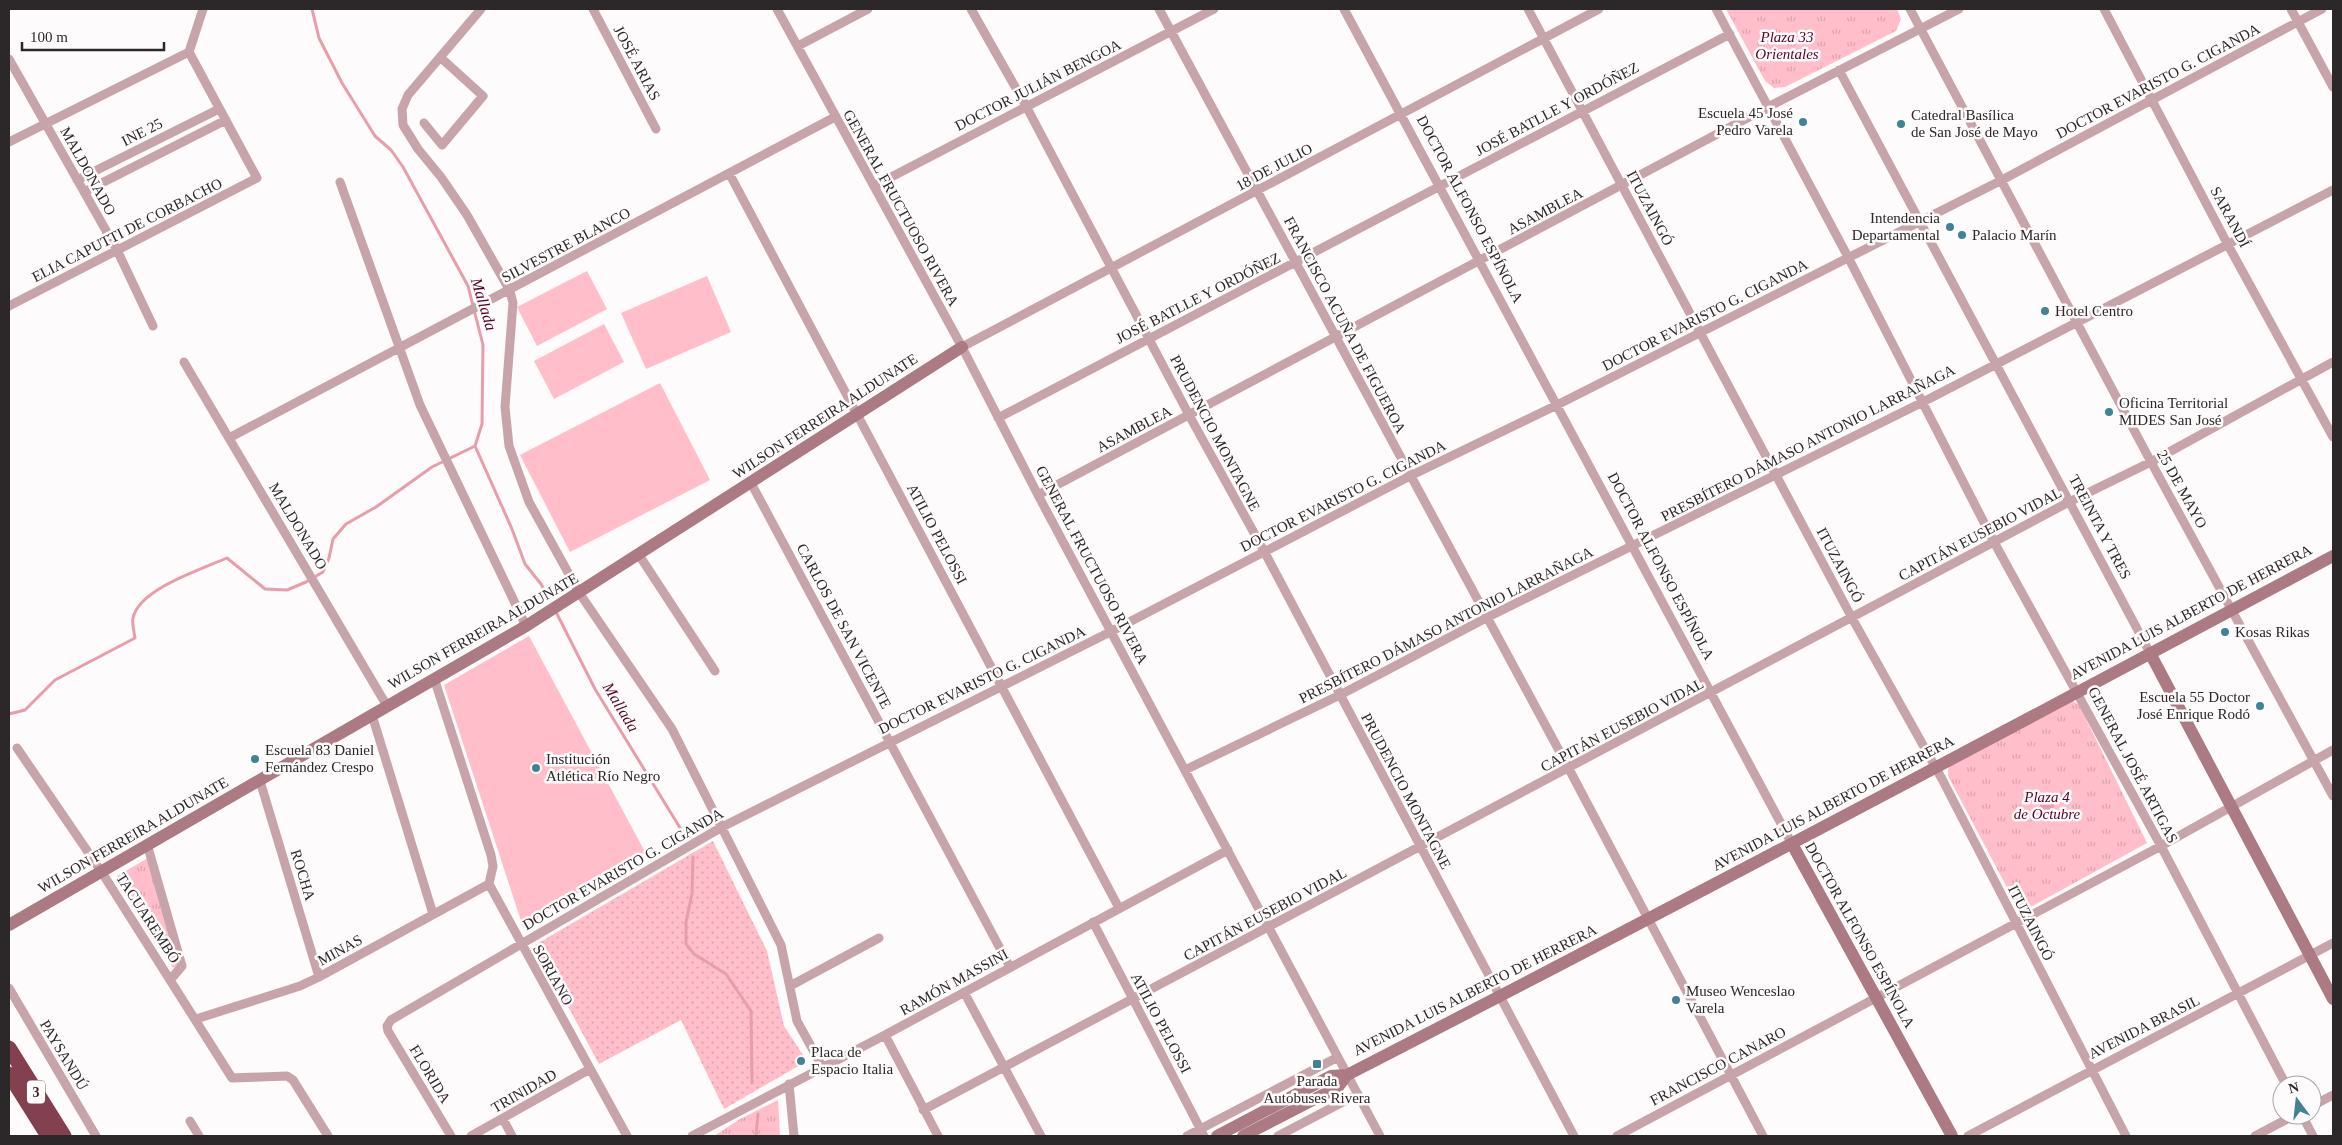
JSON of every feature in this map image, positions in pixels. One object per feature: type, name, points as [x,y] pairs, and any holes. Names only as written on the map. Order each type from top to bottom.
[{"type":"highway","name":"3","points":[[9,1048],[64,1136]]},
{"type":"highway","name":"3","points":[[9,1074],[48,1136]]},
{"type":"street","points":[[9,142],[189,52],[203,9]]},
{"type":"street","points":[[481,9],[408,95],[402,109],[403,125],[418,149],[442,177],[467,215],[510,290],[513,303],[505,407],[509,446],[529,502],[580,594],[672,729],[781,945],[797,1022],[823,1068]]},
{"type":"street","name":"JOSÉ ARIAS","points":[[593,9],[656,129]]},
{"type":"street","name":"GENERAL FRUCTUOSO RIVERA","points":[[778,9],[835,117],[962,347],[1038,496],[1112,631],[1380,1136]]},
{"type":"street","points":[[798,46],[868,9]]},
{"type":"street","name":"PRUDENCIO MONTAGNE","points":[[971,9],[1026,106],[1574,1136]]},
{"type":"street","name":"FRANCISCO ACUÑA DE FIGUEROA","points":[[1159,9],[1569,769],[1646,919],[1763,1136]]},
{"type":"street","name":"DOCTOR JULIÁN BENGOA","points":[[874,186],[1214,9]]},
{"type":"street","name":"DOCTOR ALFONSO ESPÍNOLA","points":[[1344,9],[1558,405],[1710,693],[1952,1136]]},
{"type":"street","name":"ITUZAINGÓ","points":[[1528,9],[1852,618],[1936,767],[2126,1136]]},
{"type":"street","name":"18 DE JULIO","points":[[962,347],[1599,9]]},
{"type":"street","name":"GENERAL JOSÉ ARTIGAS","points":[[1716,9],[1848,257],[1921,403],[1994,542],[2077,691],[2281,1075]]},
{"type":"street","name":"25 DE MAYO","points":[[1910,9],[2151,462],[2333,796]]},
{"type":"street","name":"ASAMBLEA","points":[[1038,496],[1768,107],[1959,9]]},
{"type":"street","name":"SARANDÍ","points":[[2104,9],[2228,245],[2333,438]]},
{"type":"street","points":[[2291,9],[2333,87]]},
{"type":"street","name":"DOCTOR EVARISTO G. CIGANDA","points":[[387,1026],[391,1020],[722,827],[1112,631],[1410,476],[1558,405],[2002,180],[2322,9]]},
{"type":"street","name":"JOSÉ BATLLE Y ORDÓÑEZ","points":[[998,418],[1730,34]]},
{"type":"street","points":[[189,52],[226,120]]},
{"type":"street","points":[[424,124],[442,145],[483,96],[440,57]]},
{"type":"street","name":"MALDONADO","points":[[9,59],[117,250],[153,326]]},
{"type":"street","name":"TREINTA Y TRES","points":[[1839,70],[2333,999]]},
{"type":"street","name":"INE 25","points":[[77,180],[219,108]]},
{"type":"street","name":"SILVESTRE BLANCO","points":[[229,438],[401,349],[835,117]]},
{"type":"street","name":"INE 25","points":[[84,192],[226,120]]},
{"type":"street","name":"ELIA CAPUTTI DE CORBACHO","points":[[9,306],[257,178],[226,120]]},
{"type":"street","name":"ATILIO PELOSSI","points":[[729,173],[1119,908]]},
{"type":"street","points":[[340,182],[420,405],[526,626]]},
{"type":"street","name":"PRESBÍTERO DÁMASO ANTONIO LARRAÑAGA","points":[[1185,770],[1340,695],[1486,618],[1921,403],[2333,190]]},
{"type":"street","name":"WILSON FERREIRA ALDUNATE","points":[[9,925],[580,594],[962,347]]},
{"type":"street","name":"MALDONADO","points":[[184,362],[387,706]]},
{"type":"street","name":"CAPITÁN EUSEBIO VIDAL","points":[[923,1110],[1270,928],[2069,502],[2151,462],[2333,362]]},
{"type":"street","name":"CARLOS DE SAN VICENTE","points":[[751,483],[891,741],[1010,967]]},
{"type":"street","points":[[639,555],[715,671]]},
{"type":"street","name":"AVENIDA LUIS ALBERTO DE HERRERA","points":[[1347,1075],[1792,844],[2333,556]]},
{"type":"street","points":[[434,678],[491,855],[493,866],[489,884]]},
{"type":"street","points":[[372,715],[433,914]]},
{"type":"street","name":"TACUAREMBÓ","points":[[17,748],[101,871],[232,1078],[287,1076],[293,1080],[328,1136]]},
{"type":"street","name":"FRANCISCO CANARO","points":[[1617,1136],[2160,846],[2333,750]]},
{"type":"street","name":"ROCHA","points":[[260,781],[319,978]]},
{"type":"street","name":"TACUAREMBÓ","points":[[148,844],[182,966],[171,979]]},
{"type":"street","name":"RAMÓN MASSINI","points":[[692,1136],[789,1084],[885,1036],[1228,850]]},
{"type":"street","name":"MINAS","points":[[196,1019],[291,989],[319,978],[489,884]]},
{"type":"street","name":"SORIANO","points":[[489,884],[520,944],[627,1136]]},
{"type":"street","name":"ATILIO PELOSSI","points":[[1093,922],[1203,1133]]},
{"type":"street","points":[[790,986],[879,938]]},
{"type":"street","name":"AVENIDA BRASIL","points":[[1968,1136],[2333,943]]},
{"type":"street","name":"PAYSANDÚ","points":[[9,988],[96,1136]]},
{"type":"street","points":[[964,992],[1041,1136]]},
{"type":"street","name":"FLORIDA","points":[[387,1026],[388,1031],[451,1136]]},
{"type":"street","points":[[885,1036],[938,1136]]},
{"type":"street","points":[[1187,1136],[1203,1133],[1338,1057]]},
{"type":"street","name":"TRINIDAD","points":[[471,1136],[590,1069]]},
{"type":"street","points":[[1217,1136],[1331,1076],[1347,1075]]},
{"type":"street","points":[[1243,1136],[1338,1087],[1347,1075]]},
{"type":"street","points":[[789,1084],[794,1136]]},
{"type":"street","points":[[1278,1136],[1358,1094]]},
{"type":"street","points":[[503,1119],[512,1136]]},
{"type":"street","points":[[190,1121],[199,1136]]},
{"type":"street","points":[[2255,1136],[2276,1125]]},
{"type":"street","points":[[2308,1125],[2314,1136]]},
{"type":"green space","name":"Plaza 33 Orientales","points":[[1726,9],[1897,9],[1901,19],[1896,31],[1785,87],[1774,88],[1765,81]]},
{"type":"green space","points":[[587,271],[607,309],[537,346],[517,307]]},
{"type":"green space","points":[[707,276],[731,332],[646,369],[621,313]]},
{"type":"green space","points":[[604,324],[624,362],[554,399],[534,361]]},
{"type":"green space","points":[[660,383],[710,480],[570,552],[520,455]]},
{"type":"green space","name":"Institución Atlética Río Negro","points":[[529,636],[645,852],[523,927],[444,685]]},
{"type":"green space","name":"Plaza 4 de Octubre","points":[[2073,701],[2079,705],[2147,843],[2025,910],[2019,910],[1948,776],[1948,769],[1950,765]]},
{"type":"green space","points":[[713,841],[767,951],[784,1026],[807,1061],[724,1109],[681,1020],[599,1064],[535,945]]},
{"type":"green space","points":[[148,858],[178,966],[173,968],[117,879],[117,876]]},
{"type":"green space","points":[[778,1100],[780,1136],[714,1136],[740,1119]]},
{"type":"shaded area","points":[[2047,798],[2052,800],[2054,805],[2052,810],[2047,812],[2042,810],[2040,805],[2042,800]]},
{"type":"waterway","name":"Mallada","points":[[312,9],[319,38],[342,83],[375,136],[391,150],[403,167],[468,286],[483,345],[482,424],[475,446],[512,529],[525,564],[541,584],[549,599]]},
{"type":"waterway","points":[[9,714],[25,710],[55,680],[135,638],[133,618],[138,608],[159,589],[188,574],[227,558],[265,589],[287,590],[306,582],[323,572],[329,558],[333,539],[346,524],[376,507],[432,467],[475,446]]},
{"type":"waterway","name":"Mallada","points":[[557,614],[595,689],[685,836]]},
{"type":"waterway","name":"Mallada","points":[[693,857],[692,894],[686,922],[686,944],[694,954],[726,974],[751,1011],[752,1083]]},
{"type":"waterway","name":"Mallada","points":[[756,1136],[758,1114]]},
{"type":"place","name":"Escuela 45 José Pedro Varela","points":[[1803,122]]},
{"type":"place","name":"Catedral Basílica de San José de Mayo","points":[[1901,124]]},
{"type":"place","name":"Intendencia Departamental","points":[[1950,227]]},
{"type":"place","name":"Palacio Marín","points":[[1962,235]]},
{"type":"place","name":"Hotel Centro","points":[[2045,311]]},
{"type":"place","name":"Oficina Territorial MIDES San José","points":[[2109,412]]},
{"type":"place","name":"Kosas Rikas","points":[[2225,632]]},
{"type":"place","name":"Escuela 55 Doctor José Enrique Rodó","points":[[2260,706]]},
{"type":"place","name":"Escuela 83 Daniel Fernández Crespo","points":[[255,759]]},
{"type":"place","name":"Institución Atlética Río Negro","points":[[536,768]]},
{"type":"place","name":"Museo Wenceslao Varela","points":[[1676,1000]]},
{"type":"place","name":"Placa de Espacio Italia","points":[[801,1061]]},
{"type":"place","name":"Parada Autobuses Rivera","points":[[1317,1064]]}]
